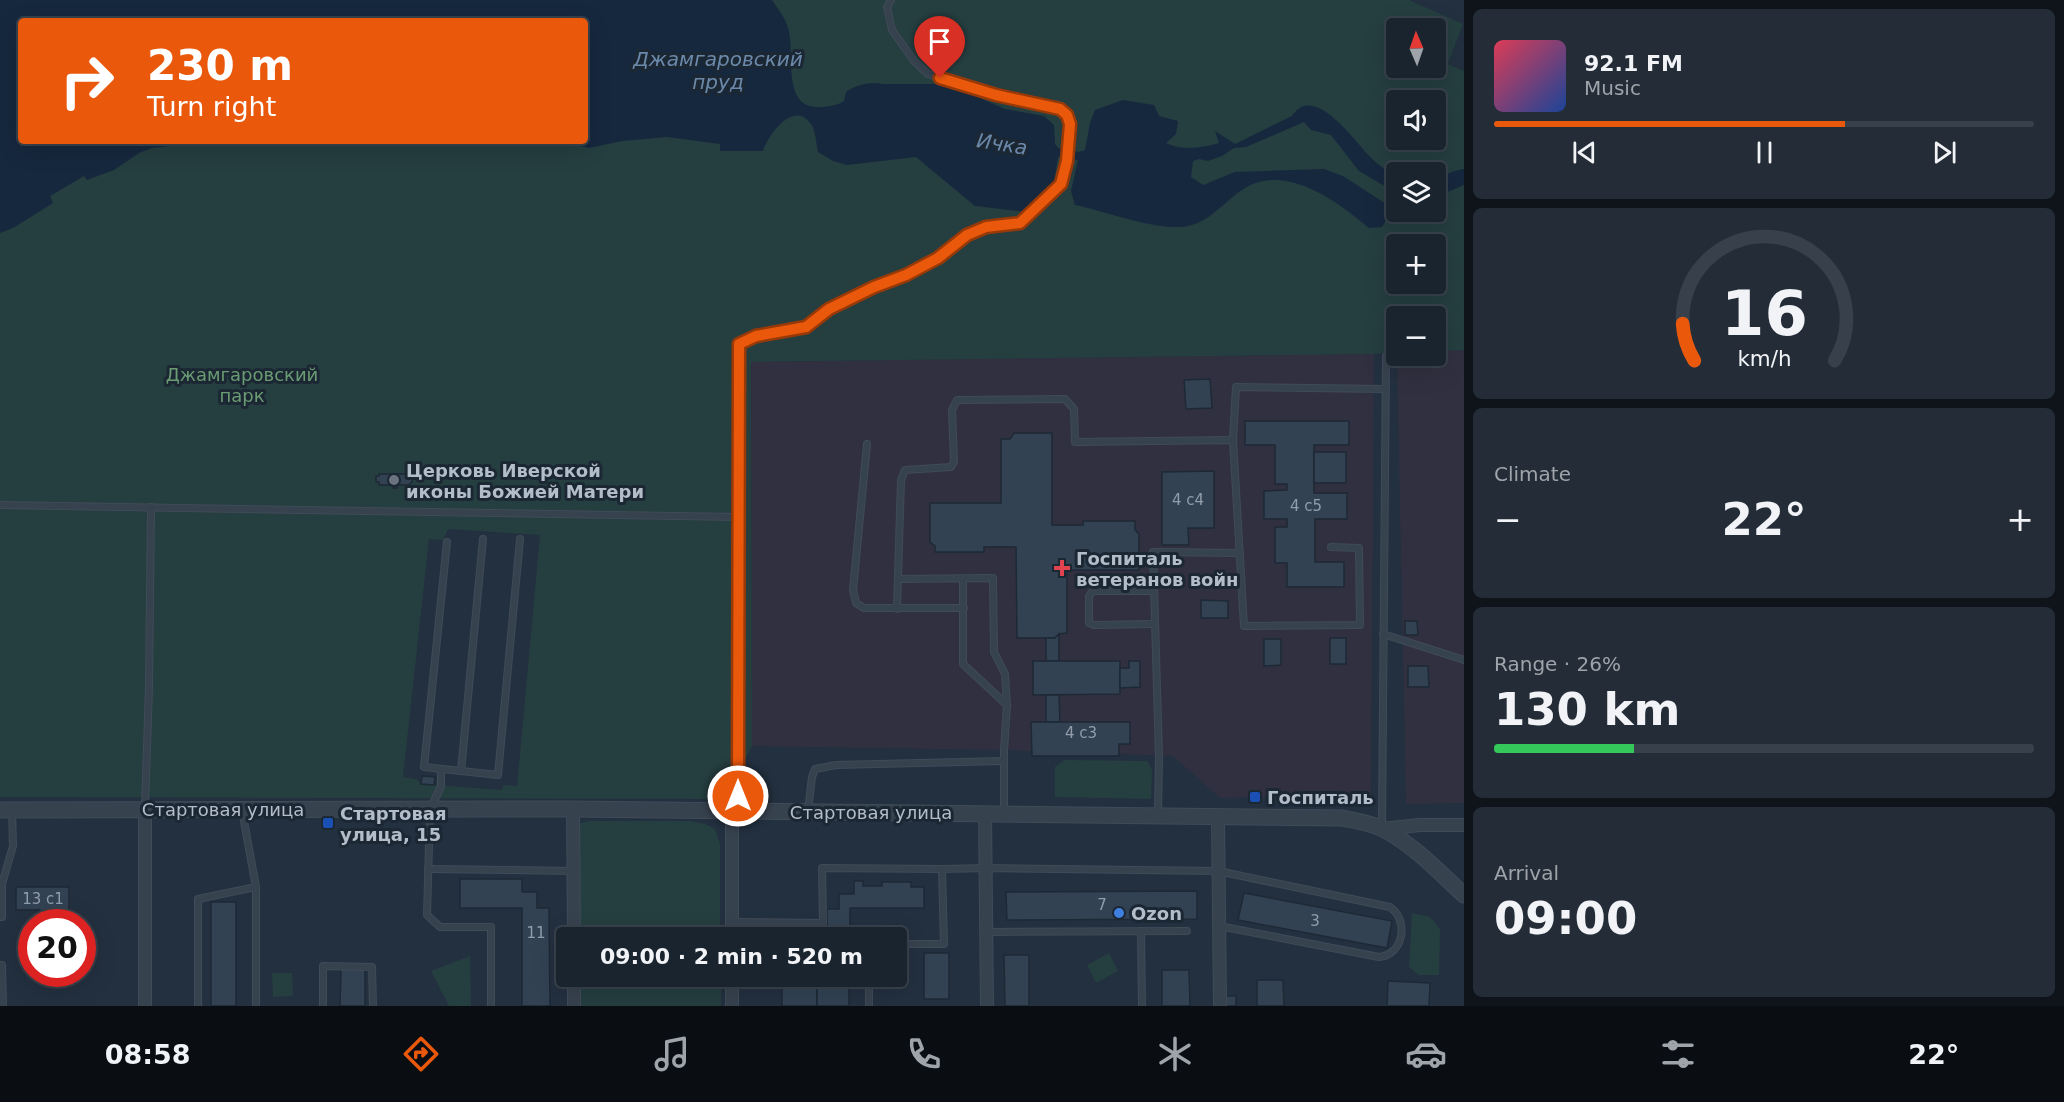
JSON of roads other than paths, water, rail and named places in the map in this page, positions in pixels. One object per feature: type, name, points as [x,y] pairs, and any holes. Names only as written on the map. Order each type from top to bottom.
[{"type":"street","points":[[145,809],[145,1006]]},
{"type":"street","name":"Стартовая улица","points":[[6,810],[573,809],[1342,818],[1365,822],[1404,842],[1464,895]]},
{"type":"street","points":[[573,809],[574,927]]},
{"type":"street","points":[[732,812],[732,927]]},
{"type":"street","points":[[985,813],[987,1006]]},
{"type":"street","points":[[1218,816],[1220,1006]]},
{"type":"street","points":[[1382,829],[1420,825],[1464,825]]},
{"type":"street","points":[[574,987],[574,1006]]},
{"type":"street","points":[[732,987],[732,1006]]},
{"type":"lane","points":[[732,812],[738,796],[739,344],[756,336],[806,327],[829,309],[874,287],[906,275],[938,258],[967,235],[986,227],[1020,223],[1061,184],[1070,146],[1070,124],[1067,115],[1060,109],[996,95],[928,74],[914,62],[892,30],[887,7],[891,0]]},
{"type":"lane","points":[[1382,829],[1386,366]]},
{"type":"lane","points":[[1331,548],[1359,548],[1360,625],[1244,626],[1233,441],[1236,387],[1386,389]]},
{"type":"lane","points":[[897,609],[901,480],[905,470],[951,467],[954,462],[952,410],[957,400],[1065,399],[1074,409],[1075,442],[1233,441]]},
{"type":"lane","points":[[867,444],[853,590],[856,603],[864,608],[964,608]]},
{"type":"lane","points":[[0,505],[737,517]]},
{"type":"lane","points":[[145,809],[151,507]]},
{"type":"lane","points":[[461,771],[483,539]]},
{"type":"lane","points":[[447,542],[424,767],[498,775],[520,539]]},
{"type":"lane","points":[[1158,815],[1153,552],[1240,553]]},
{"type":"lane","points":[[899,579],[993,578],[994,652],[1005,674],[1007,705],[1004,813]]},
{"type":"lane","points":[[963,579],[963,664],[1007,705]]},
{"type":"lane","points":[[1154,591],[1093,591],[1089,596],[1089,623],[1094,625],[1155,624]]},
{"type":"lane","points":[[1383,634],[1464,660]]},
{"type":"lane","points":[[808,811],[815,769],[836,765],[1004,761]]},
{"type":"lane","points":[[441,769],[441,786],[430,810],[427,915],[440,927],[491,927],[491,1006]]},
{"type":"lane","points":[[241,809],[256,887],[256,1006]]},
{"type":"lane","points":[[2,917],[2,884],[13,846],[6,810]]},
{"type":"lane","points":[[732,922],[823,923],[822,868],[986,868],[1218,871],[1390,908],[1396,912],[1401,927],[1398,947],[1388,956],[1379,957],[1219,926]]},
{"type":"lane","points":[[428,869],[574,871]]},
{"type":"lane","points":[[907,944],[944,944],[942,869]]},
{"type":"lane","points":[[198,1006],[198,899],[256,887]]},
{"type":"lane","points":[[1142,931],[1142,1006]]},
{"type":"lane","points":[[987,932],[1187,931]]},
{"type":"lane","points":[[0,965],[2,965],[3,1006]]},
{"type":"lane","points":[[323,1006],[323,966],[372,967],[373,1006]]},
{"type":"lane","points":[[869,987],[869,1006]]},
{"type":"water","name":"Джамгаровский пруд","points":[[0,0],[772,0],[788,28],[795,91],[800,100],[809,106],[833,106],[844,101],[846,92],[868,83],[938,84],[966,92],[1005,109],[1044,116],[1054,125],[1055,144],[1058,148],[1079,152],[1085,150],[1095,110],[1123,100],[1154,105],[1159,116],[1178,121],[1176,134],[1166,143],[1185,148],[1219,143],[1215,131],[1235,144],[1292,116],[1301,107],[1312,106],[1323,110],[1335,119],[1373,160],[1386,170],[1386,187],[1359,171],[1331,135],[1311,130],[1304,122],[1246,147],[1234,148],[1208,161],[1199,159],[1193,161],[1191,177],[1203,185],[1235,172],[1324,169],[1343,176],[1386,204],[1386,220],[1382,227],[1369,228],[1327,197],[1295,183],[1278,180],[1261,181],[1245,188],[1212,215],[1197,223],[1176,227],[1147,224],[1075,205],[1071,191],[1078,160],[1058,157],[1054,182],[1036,198],[1027,212],[975,206],[916,157],[847,165],[833,161],[818,152],[813,127],[804,117],[797,115],[782,122],[770,137],[763,151],[720,151],[720,144],[667,137],[622,141],[589,148],[571,144],[588,144],[588,18],[18,18],[18,144],[187,144],[152,148],[139,153],[114,170],[87,180],[84,176],[50,196],[53,203],[13,228],[0,233]]},
{"type":"water","points":[[1464,169],[1464,185],[1446,193],[1446,175]]},
{"type":"place","name":"Церковь Иверской иконы Божией Матери","points":[[394,480]]},
{"type":"place","name":"Госпиталь ветеранов войн","points":[[1062,568]]},
{"type":"place","name":"Госпиталь","points":[[1255,797]]},
{"type":"place","name":"Стартовая улица, 15","points":[[328,823]]},
{"type":"place","name":"Ozon","points":[[1119,913]]},
{"type":"water label","name":"Ичка","points":[[1002,144]]},
{"type":"park label","name":"Джамгаровский парк","points":[[242,384]]}]
